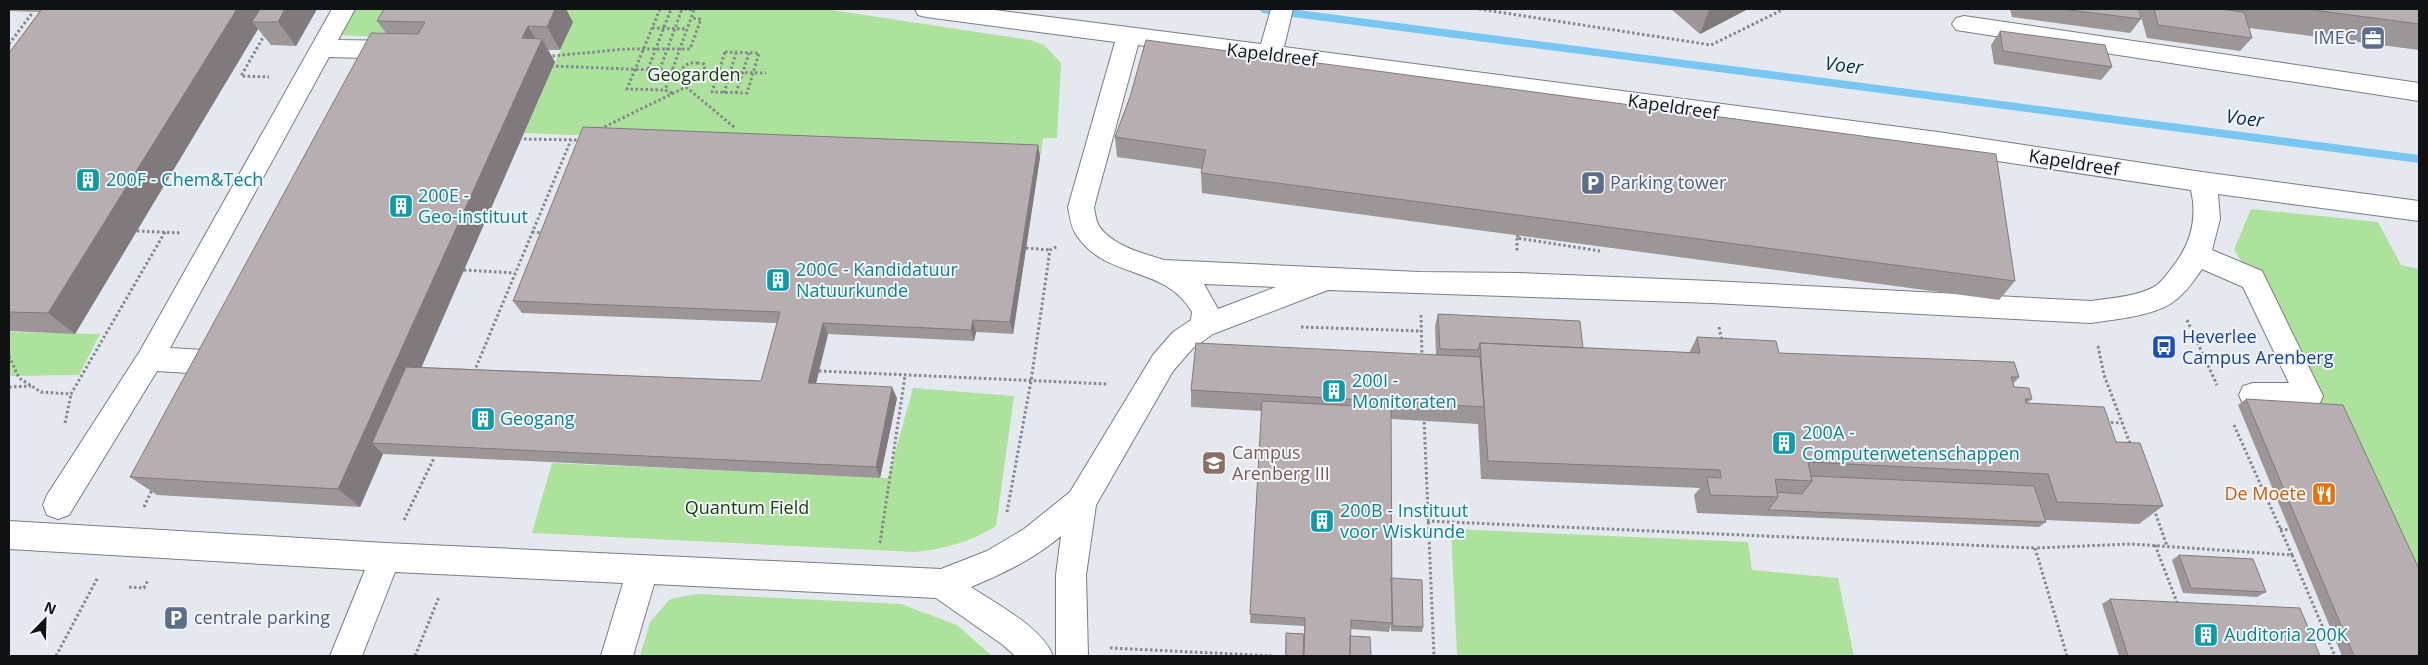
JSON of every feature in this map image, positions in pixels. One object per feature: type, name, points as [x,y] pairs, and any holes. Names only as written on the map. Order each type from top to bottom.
[{"type":"street","points":[[58,505],[150,360],[343,9]]},
{"type":"street","name":"Kapeldreef","points":[[926,9],[1938,142],[2202,182],[2419,211]]},
{"type":"street","points":[[1271,54],[1279,18]]},
{"type":"street","points":[[1964,24],[2419,92]]},
{"type":"street","points":[[1129,36],[1081,208],[1086,229],[1100,244],[1123,258],[1164,271],[1194,289],[1206,311],[1203,326]]},
{"type":"street","points":[[321,48],[420,51]]},
{"type":"street","points":[[1164,271],[1329,279],[1712,292],[2091,312],[2136,305],[2164,294],[2172,288],[2197,255],[2206,233],[2208,204],[2202,182]]},
{"type":"street","points":[[2197,255],[2253,279],[2309,396],[2253,395]]},
{"type":"street","points":[[9,535],[386,557],[643,568],[941,584],[998,562],[1035,539],[1081,502],[1163,363],[1183,340],[1203,326],[1329,279]]},
{"type":"street","points":[[150,360],[221,363]]},
{"type":"street","points":[[1072,651],[1072,575],[1081,502]]},
{"type":"street","points":[[346,656],[386,557]]},
{"type":"street","points":[[617,656],[643,568]]},
{"type":"street","points":[[941,584],[1014,634],[1037,656]]},
{"type":"path","points":[[660,9],[627,89],[665,90],[672,93]]},
{"type":"path","points":[[648,69],[670,9]]},
{"type":"path","points":[[660,69],[682,9],[694,10],[665,90]]},
{"type":"path","points":[[1479,9],[1711,45],[1784,9]]},
{"type":"path","points":[[9,44],[33,12]]},
{"type":"path","points":[[680,71],[548,66],[552,56],[644,48],[690,49],[701,19],[691,18]]},
{"type":"path","points":[[22,27],[30,27]]},
{"type":"path","points":[[652,28],[687,29]]},
{"type":"path","points":[[268,30],[241,76],[304,78]]},
{"type":"path","points":[[725,52],[736,53],[759,54],[747,93],[712,92],[725,52]]},
{"type":"path","points":[[724,93],[736,53]]},
{"type":"path","points":[[736,93],[749,53]]},
{"type":"path","points":[[680,71],[686,64],[696,61],[704,64],[705,72]]},
{"type":"path","points":[[680,71],[682,77],[690,80],[699,78],[705,72],[766,73]]},
{"type":"path","points":[[593,133],[686,87],[690,80]]},
{"type":"path","points":[[686,87],[734,127]]},
{"type":"path","points":[[522,129],[518,138],[587,140]]},
{"type":"path","points":[[470,381],[571,140]]},
{"type":"path","points":[[1026,248],[1050,250],[1086,229]]},
{"type":"path","points":[[9,356],[19,378],[41,392],[71,394],[165,232]]},
{"type":"path","points":[[532,232],[546,233]]},
{"type":"path","points":[[998,562],[1031,381],[1050,250]]},
{"type":"path","points":[[464,270],[515,273]]},
{"type":"path","points":[[2172,288],[2219,388]]},
{"type":"path","points":[[2091,312],[2104,375],[2131,448]]},
{"type":"path","points":[[1293,327],[1422,331]]},
{"type":"path","points":[[1422,341],[1422,365]]},
{"type":"path","points":[[819,371],[1149,386]]},
{"type":"path","points":[[875,580],[905,376]]},
{"type":"path","points":[[9,387],[33,386]]},
{"type":"path","points":[[1424,413],[1434,656]]},
{"type":"path","points":[[2231,416],[2335,656]]},
{"type":"path","points":[[2104,422],[2122,423]]},
{"type":"path","points":[[386,557],[434,458]]},
{"type":"path","points":[[56,656],[154,486]]},
{"type":"path","points":[[2151,501],[2167,546]]},
{"type":"path","points":[[1427,521],[2035,548],[2084,543],[2155,545],[2292,555]]},
{"type":"path","points":[[2280,529],[2290,530]]},
{"type":"path","points":[[2155,545],[2179,608]]},
{"type":"path","points":[[2035,548],[2067,656]]},
{"type":"path","points":[[416,656],[454,559]]},
{"type":"path","points":[[1072,651],[1274,656]]},
{"type":"green space","points":[[352,9],[405,9],[387,37],[336,35]]},
{"type":"green space","name":"Geogarden","points":[[482,9],[825,9],[1030,40],[1044,45],[1061,63],[1057,138],[1043,138],[1041,155],[524,133],[573,22]]},
{"type":"green space","points":[[2251,209],[2378,222],[2401,265],[2419,269],[2419,595],[2334,411],[2309,396],[2253,279],[2234,250]]},
{"type":"green space","points":[[9,332],[100,334],[79,375],[9,376]]},
{"type":"green space","name":"Quantum Field","points":[[913,388],[1014,396],[996,526],[987,532],[947,547],[915,552],[532,533],[552,463],[888,478]]},
{"type":"green space","points":[[1451,529],[1748,542],[1752,570],[1838,578],[1854,656],[1457,656]]},
{"type":"green space","points":[[698,594],[901,604],[957,625],[992,656],[640,656],[650,622],[670,599]]},
{"type":"building","name":"200F - Chem&Tech","points":[[42,9],[237,9],[48,313],[9,312],[9,53]]},
{"type":"building","points":[[260,9],[285,9],[278,22],[252,22]]},
{"type":"building","name":"200E - Geo-instituut","points":[[384,9],[555,9],[547,27],[528,26],[522,38],[542,39],[338,489],[130,477],[371,33],[418,34],[425,22],[377,21]]},
{"type":"building","points":[[2062,9],[2139,9],[2141,19]]},
{"type":"building","points":[[2154,9],[2220,9],[2244,12],[2252,38],[2158,25]]},
{"type":"building","points":[[2306,9],[2419,9],[2419,24]]},
{"type":"building","points":[[2000,31],[2105,45],[2112,67],[2003,51]]},
{"type":"building","name":"Parking tower","points":[[1146,40],[1996,154],[2015,281],[1201,173],[1206,150],[1115,137],[1130,97]]},
{"type":"building","name":"200C - Kandidatuur Natuurkunde","points":[[583,127],[1038,145],[1010,322],[973,320],[971,330],[823,323],[808,383],[892,387],[876,467],[372,443],[406,367],[761,381],[780,312],[513,301]]},
{"type":"building","points":[[1438,314],[1580,321],[1583,348],[1480,343],[1478,350],[1440,349]]},
{"type":"building","name":"200A - Computerwetenschappen","points":[[1697,337],[1776,341],[1779,353],[2014,362],[2019,377],[2011,377],[2014,387],[2029,388],[2032,399],[2025,399],[2026,403],[2104,407],[2116,442],[2140,443],[2163,506],[2057,502],[2048,474],[1808,462],[1812,481],[1775,479],[1778,497],[1710,495],[1707,477],[1721,478],[1720,470],[1488,461],[1480,343],[1700,353]]},
{"type":"building","name":"200I - Monitoraten","points":[[1196,343],[1480,357],[1484,407],[1191,390]]},
{"type":"building","points":[[2246,399],[2343,405],[2419,569],[2419,656],[2354,656]]},
{"type":"building","name":"200B - Instituut voor Wiskunde","points":[[1262,401],[1391,408],[1392,623],[1351,620],[1350,656],[1304,656],[1305,618],[1250,614]]},
{"type":"building","points":[[1811,476],[2034,486],[2046,522],[1768,510],[1778,497],[1777,492],[1802,494],[1812,481]]},
{"type":"building","points":[[2179,555],[2253,559],[2266,592],[2191,588]]},
{"type":"building","points":[[1391,578],[1422,580],[1423,627],[1393,626]]},
{"type":"building","name":"Auditoria 200K","points":[[2110,599],[2300,608],[2320,656],[2128,656]]},
{"type":"building","points":[[1286,633],[1304,634],[1303,656],[1286,656]]},
{"type":"building","points":[[1350,636],[1370,637],[1371,656],[1350,656]]},
{"type":"waterway","name":"Voer","points":[[1263,9],[2419,159]]},
{"type":"place","name":"IMEC","points":[[2373,38]]},
{"type":"place","name":"200F - Chem&Tech","points":[[88,180]]},
{"type":"place","name":"Parking tower","points":[[1593,183]]},
{"type":"place","name":"200E - Geo-instituut","points":[[401,206]]},
{"type":"place","name":"200C - Kandidatuur Natuurkunde","points":[[778,280]]},
{"type":"place","name":"Heverlee Campus Arenberg","points":[[2164,347]]},
{"type":"place","name":"200I - Monitoraten","points":[[1334,391]]},
{"type":"place","name":"Geogang","points":[[483,419]]},
{"type":"place","name":"200A - Computerwetenschappen","points":[[1784,443]]},
{"type":"place","name":"Campus Arenberg III","points":[[1214,463]]},
{"type":"place","name":"De Moete","points":[[2324,494]]},
{"type":"place","name":"200B - Instituut voor Wiskunde","points":[[1322,521]]},
{"type":"place","name":"centrale parking","points":[[176,618]]},
{"type":"place","name":"Auditoria 200K","points":[[2206,635]]}]
